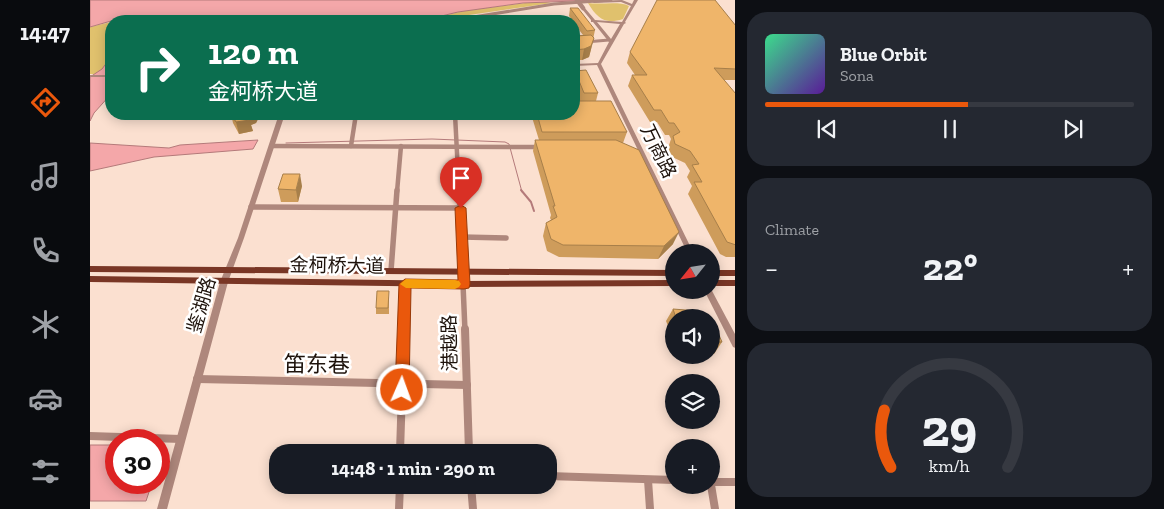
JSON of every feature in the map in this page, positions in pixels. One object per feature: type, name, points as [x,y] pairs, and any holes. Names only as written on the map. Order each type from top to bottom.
[{"type":"main road","name":"金柯桥大道","points":[[90,269],[665,273]]},
{"type":"main road","points":[[720,273],[735,273]]},
{"type":"main road","name":"金柯桥大道","points":[[90,279],[405,284],[665,283]]},
{"type":"main road","points":[[720,283],[735,283]]},
{"type":"street","points":[[577,0],[592,21],[611,42]]},
{"type":"street","points":[[594,2],[610,0]]},
{"type":"street","points":[[580,65],[599,64],[636,0]]},
{"type":"street","points":[[486,15],[554,4],[622,1],[633,6]]},
{"type":"street","points":[[592,21],[624,23]]},
{"type":"street","points":[[580,42],[611,42]]},
{"type":"street","name":"万商路","points":[[599,64],[686,244]]},
{"type":"street","points":[[90,76],[105,76]]},
{"type":"street","points":[[611,109],[620,109]]},
{"type":"street","name":"鉴湖路","points":[[162,509],[227,271],[280,120]]},
{"type":"street","points":[[352,144],[355,120]]},
{"type":"street","name":"港越路","points":[[455,120],[464,272],[469,444]]},
{"type":"street","points":[[272,146],[352,144],[401,146],[457,142],[510,147],[542,147]]},
{"type":"street","points":[[391,272],[401,146]]},
{"type":"street","points":[[630,148],[640,148]]},
{"type":"street","points":[[251,207],[461,208]]},
{"type":"street","points":[[462,237],[506,238]]},
{"type":"street","points":[[400,444],[405,284]]},
{"type":"street","points":[[712,299],[735,345]]},
{"type":"street","name":"笛东巷","points":[[197,379],[467,385]]},
{"type":"street","points":[[90,436],[181,439]]},
{"type":"street","points":[[557,476],[665,480]]},
{"type":"street","points":[[648,480],[650,509]]},
{"type":"street","points":[[720,483],[735,482]]},
{"type":"street","points":[[399,509],[400,494]]},
{"type":"street","points":[[472,494],[473,509]]},
{"type":"street","points":[[713,494],[715,509]]},
{"type":"shaded area","points":[[90,0],[601,0],[523,3],[446,15],[105,15],[105,23],[90,27]]},
{"type":"shaded area","points":[[540,1],[552,3],[469,15],[447,15],[463,11]]},
{"type":"shaded area","points":[[588,3],[629,6],[623,19],[606,21],[595,13]]},
{"type":"shaded area","points":[[105,23],[105,74],[90,74],[90,27]]},
{"type":"shaded area","points":[[105,65],[105,101],[94,113],[90,121],[90,77]]},
{"type":"shaded area","points":[[258,140],[253,149],[154,157],[90,171],[90,143],[169,148],[180,145]]},
{"type":"shaded area","points":[[90,445],[105,445],[105,494],[148,494],[146,501],[90,501]]},
{"type":"building","points":[[657,0],[715,0],[735,25],[735,69],[714,68],[735,93],[735,245],[727,242],[694,182],[702,182],[692,165],[699,164],[690,151],[675,144],[673,136],[680,132],[674,123],[669,123],[661,110],[654,110],[632,75],[647,75],[630,52]]},
{"type":"building","points":[[570,8],[578,8],[595,30],[587,31],[580,22],[580,15],[575,15]]},
{"type":"building","points":[[591,35],[594,38],[591,46],[580,49],[580,36]]},
{"type":"building","points":[[586,70],[598,93],[584,93],[580,83],[580,71]]},
{"type":"building","points":[[580,101],[611,101],[627,132],[542,132],[539,120],[580,120]]},
{"type":"building","points":[[535,140],[616,140],[639,150],[679,232],[664,246],[563,245],[551,239],[546,223],[557,217],[553,206],[555,206]]},
{"type":"building","points":[[283,174],[300,174],[296,190],[278,189]]},
{"type":"building","points":[[377,291],[389,291],[388,308],[376,308]]},
{"type":"waterway","points":[[286,143],[432,139],[505,142],[509,144],[522,191]]},
{"type":"waterway","points":[[522,191],[531,202],[534,211]]},
{"type":"slow traffic","points":[[406,284],[455,284]]},
{"type":"route","points":[[402,390],[405,284],[464,284],[461,208]]}]
